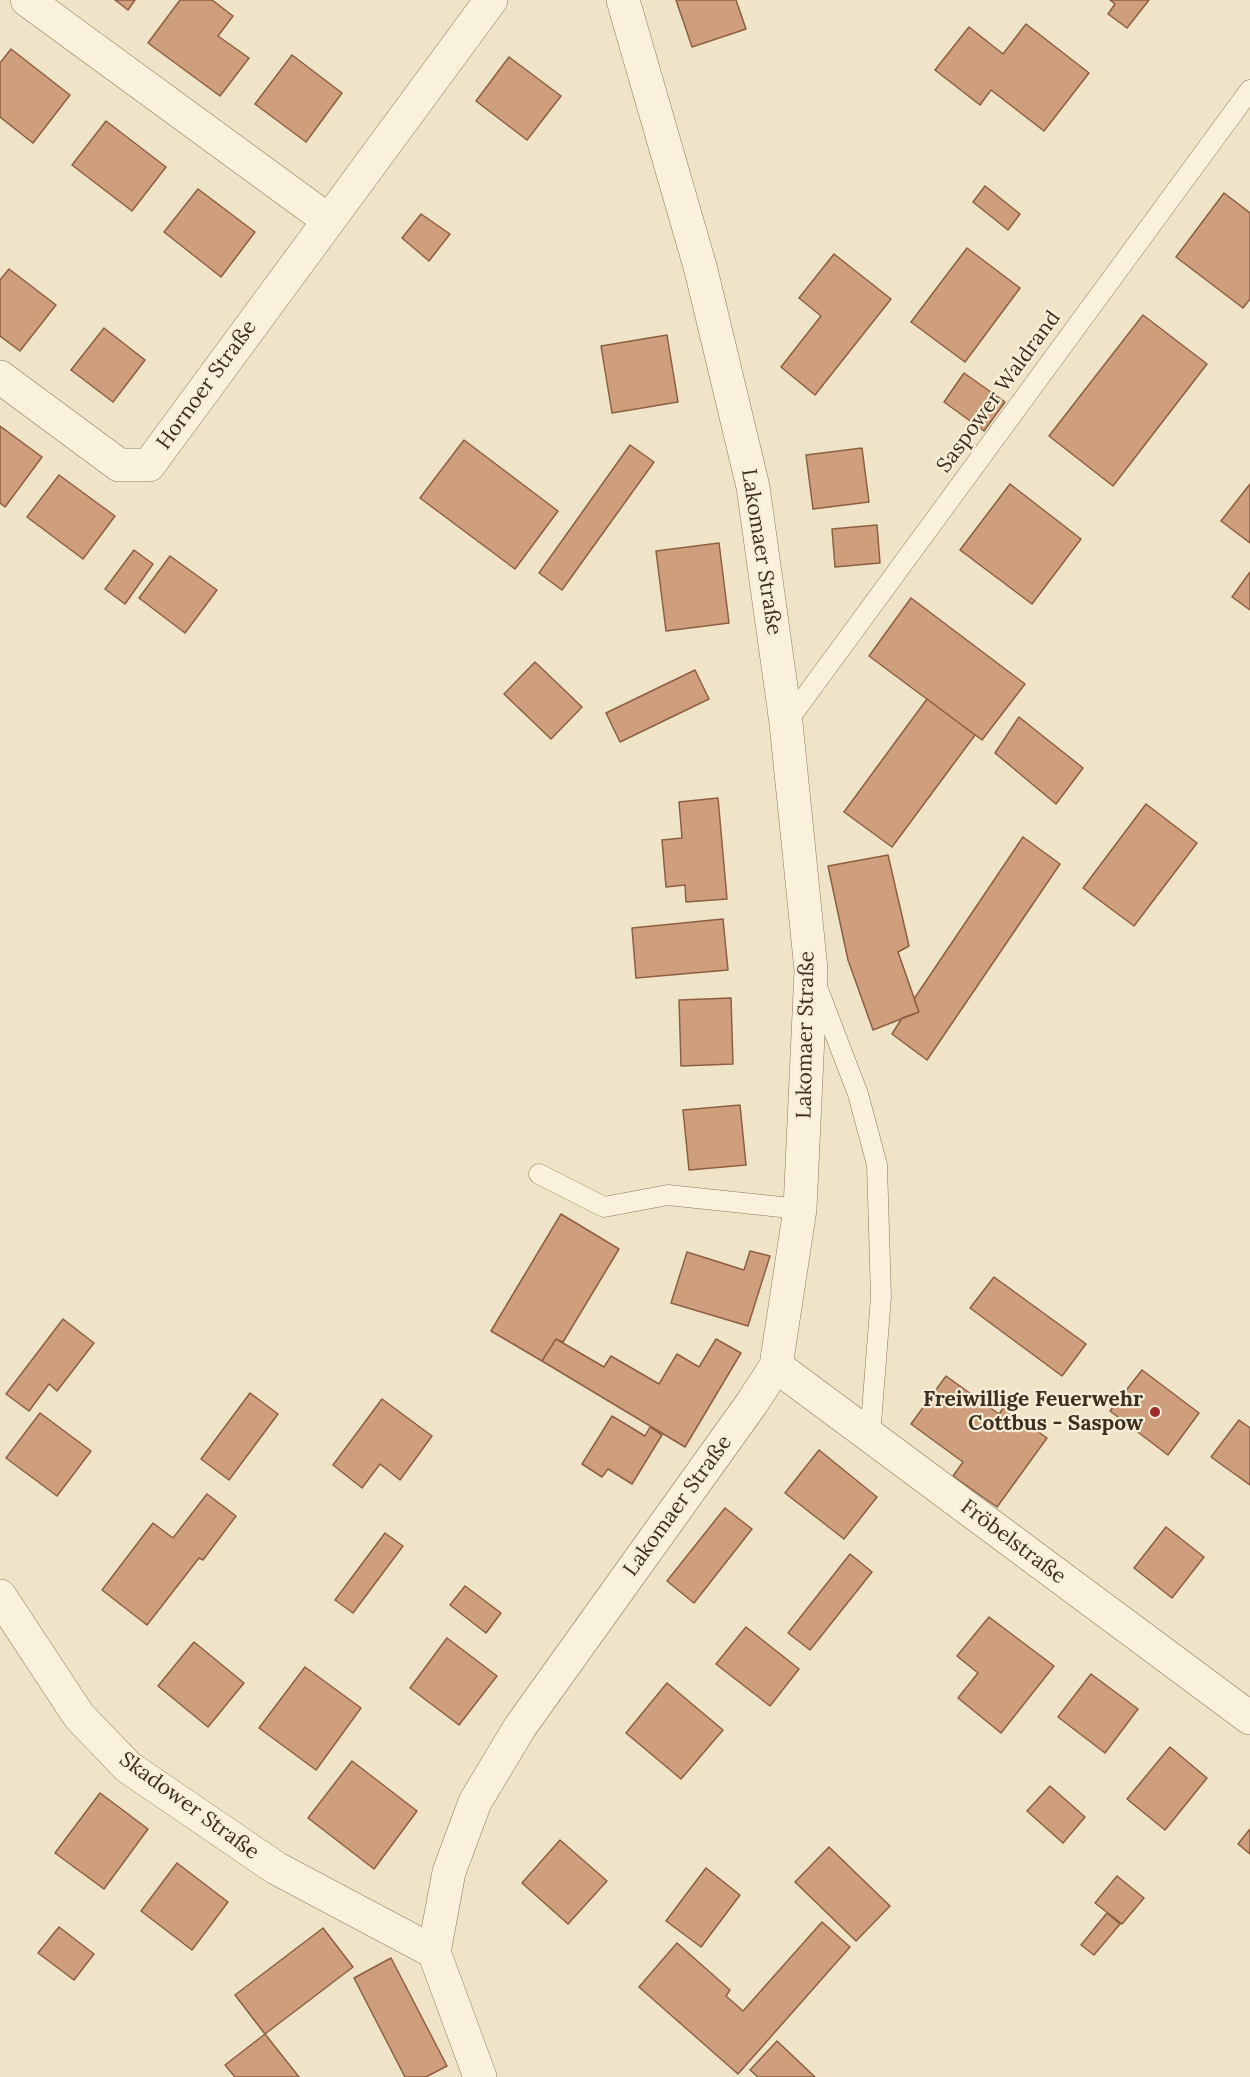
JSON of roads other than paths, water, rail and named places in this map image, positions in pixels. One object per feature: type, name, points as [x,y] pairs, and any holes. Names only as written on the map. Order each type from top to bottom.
[{"type":"street","points":[[27,0],[328,220]]},
{"type":"street","name":"Hornoer Straße","points":[[0,377],[119,465],[148,465],[491,0]]},
{"type":"street","name":"Lakomaer Straße","points":[[434,1952],[449,1872],[475,1802],[520,1727],[752,1403],[776,1366],[800,1209],[811,970],[786,723],[753,487],[701,270],[623,0]]},
{"type":"street","name":"Fröbelstraße","points":[[776,1366],[1250,1718]]},
{"type":"street","name":"Skadower Straße","points":[[0,1596],[79,1716],[128,1767],[276,1868],[434,1952]]},
{"type":"street","points":[[434,1952],[480,2077]]},
{"type":"lane","name":"Saspower Waldrand","points":[[786,723],[1250,90]]},
{"type":"lane","points":[[811,970],[858,1094],[877,1165],[881,1297],[870,1436]]},
{"type":"lane","points":[[539,1174],[603,1207],[668,1195],[800,1209]]},
{"type":"place","name":"Freiwillige Feuerwehr Cottbus - Saspow","points":[[1155,1412]]}]
